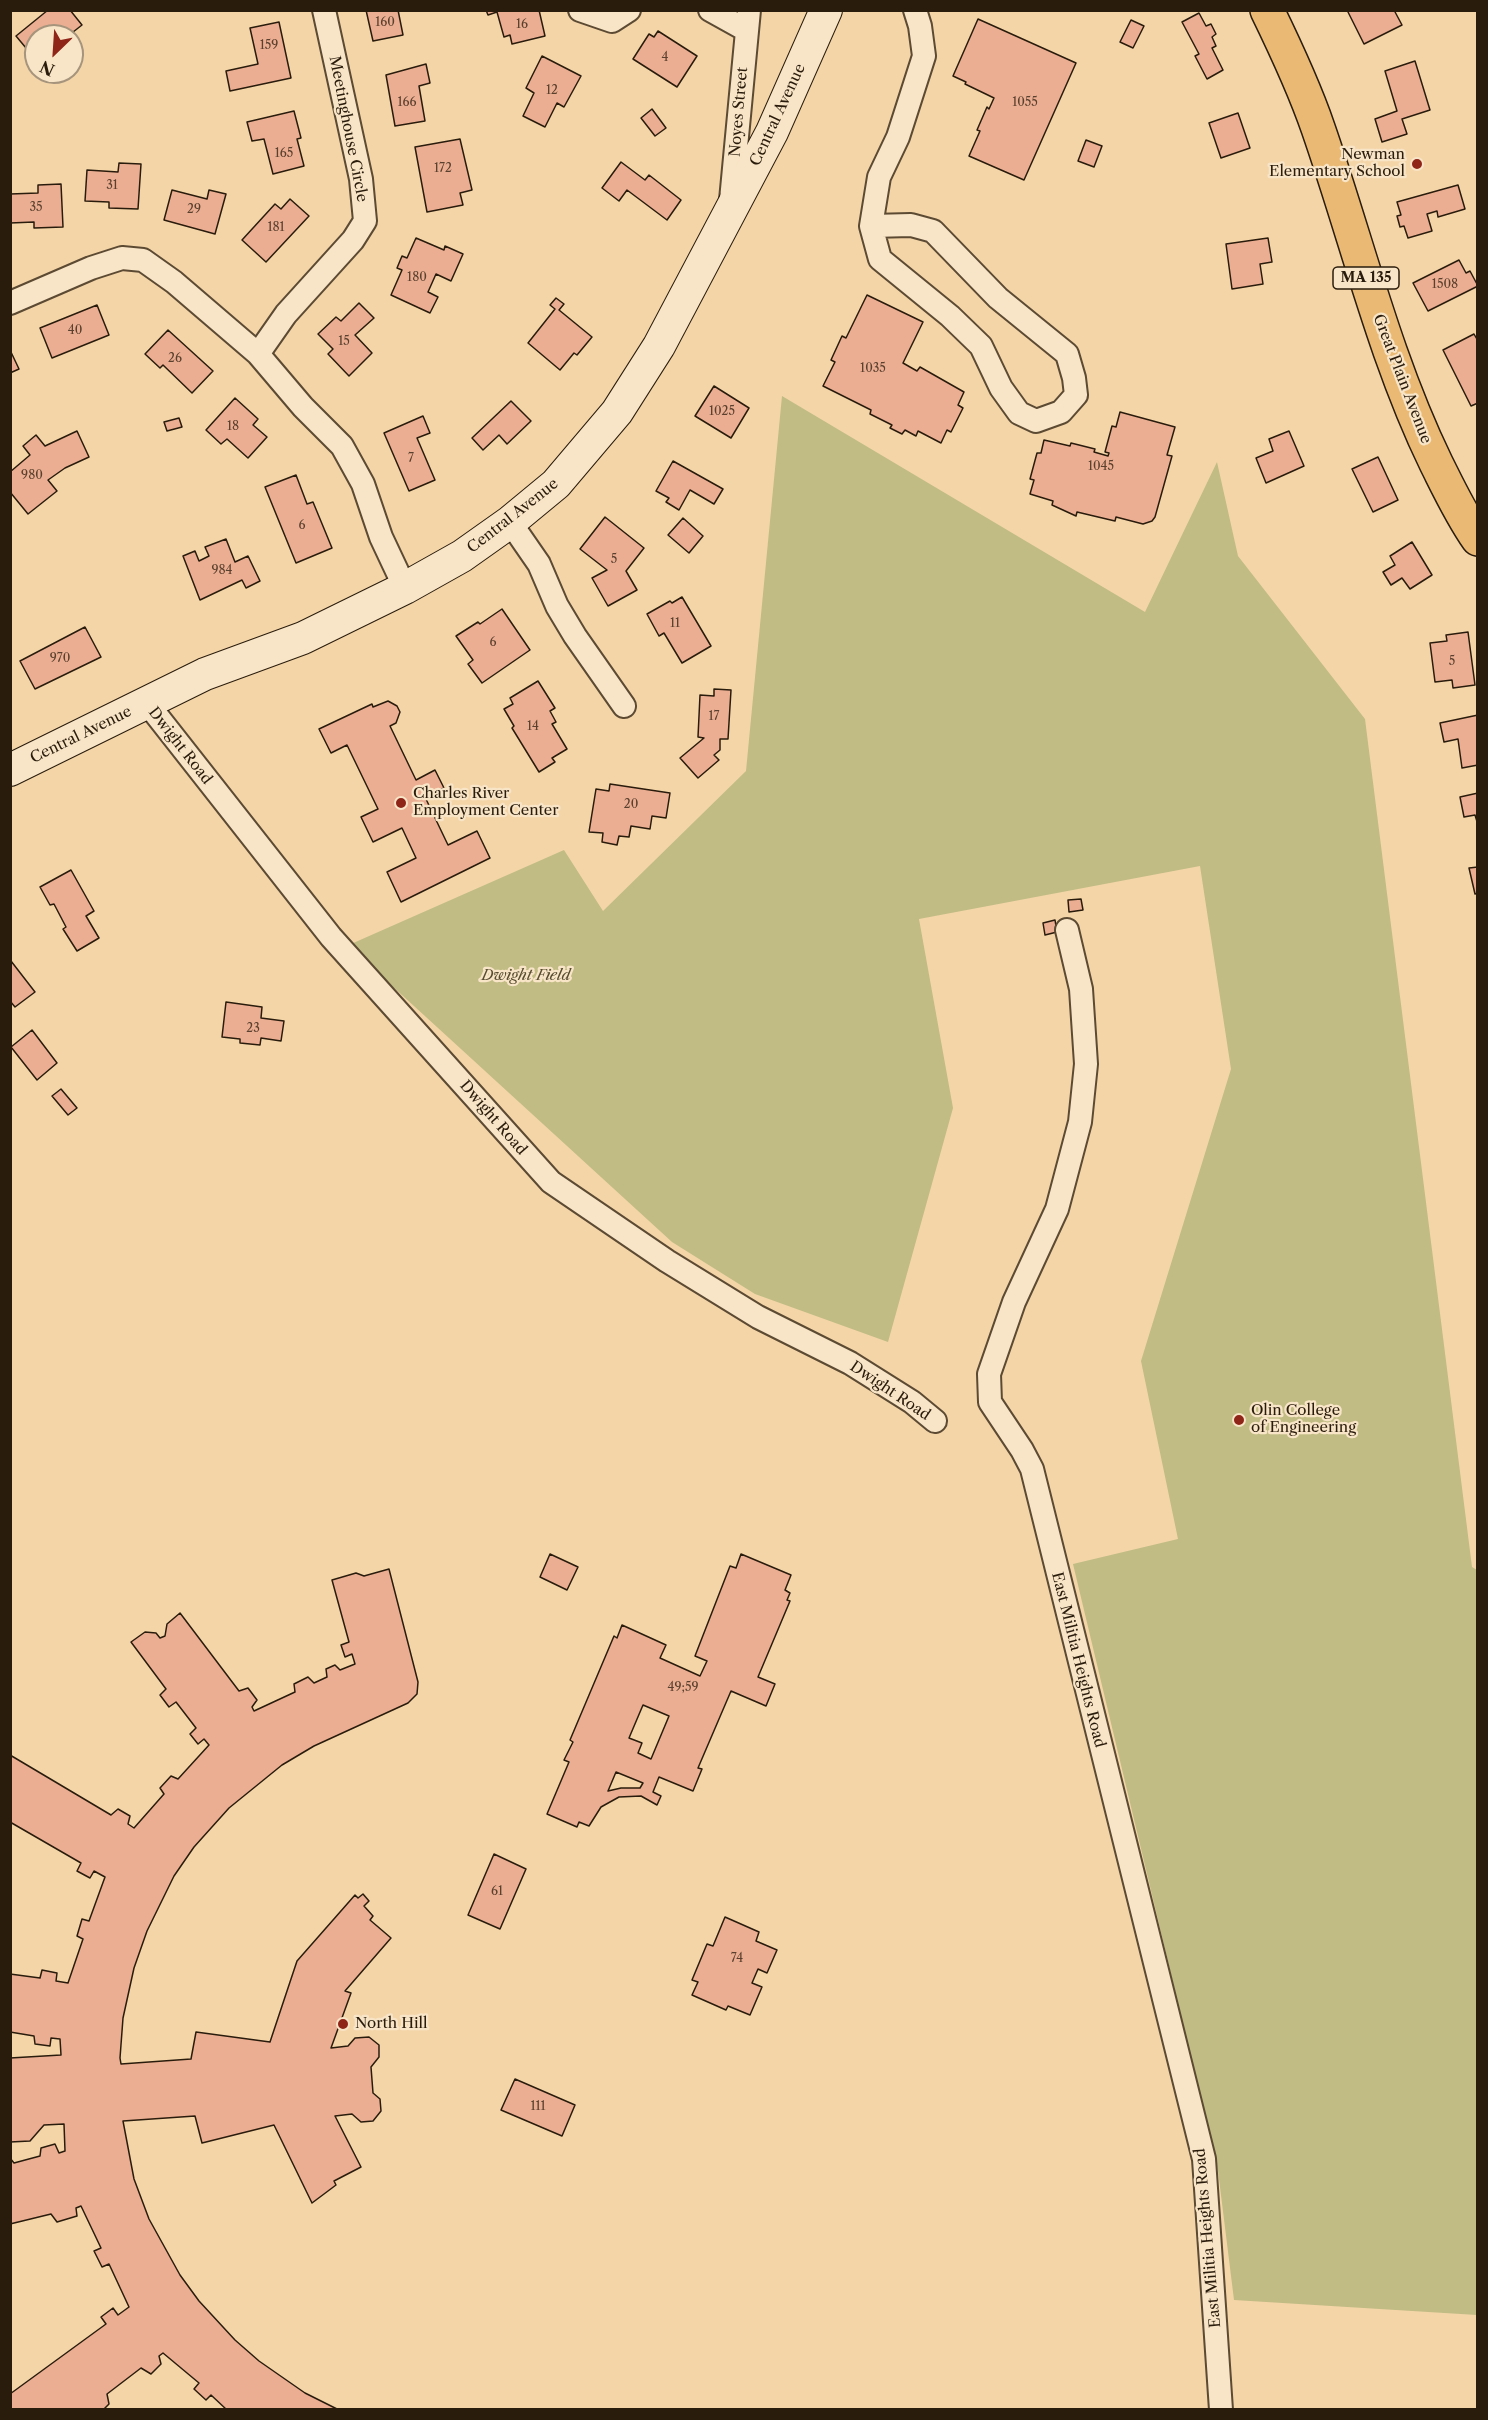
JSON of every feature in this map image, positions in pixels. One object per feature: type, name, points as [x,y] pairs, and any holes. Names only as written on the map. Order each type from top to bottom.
[{"type":"main road","name":"Central Avenue","points":[[10,770],[206,674],[303,638],[405,588],[462,556],[510,522],[555,484],[616,412],[659,346],[772,132],[826,10]]},
{"type":"main road","name":"Great Plain Avenue","points":[[1268,10],[1318,127],[1392,360],[1425,440],[1463,519],[1478,539]]},
{"type":"street","name":"Meetinghouse Circle","points":[[258,354],[286,314],[353,240],[365,221],[361,179],[324,10]]},
{"type":"street","points":[[580,10],[612,21],[629,10]]},
{"type":"street","points":[[710,10],[748,20]]},
{"type":"street","points":[[871,226],[911,225],[933,231],[998,298],[1067,354],[1076,395],[1061,412],[1036,421],[1019,413],[1000,388],[981,346],[950,316],[880,259],[871,226],[879,177],[898,137],[924,56],[920,26],[915,10]]},
{"type":"street","name":"Noyes Street","points":[[730,213],[748,20]]},
{"type":"street","points":[[10,303],[91,268],[122,258],[143,260],[174,282],[258,354],[303,407],[342,446],[363,484],[381,537],[405,588]]},
{"type":"street","points":[[510,522],[539,564],[556,606],[624,706]]},
{"type":"street","name":"Dwight Road","points":[[147,703],[331,937],[550,1182],[602,1219],[758,1317],[849,1363],[912,1402],[935,1422]]},
{"type":"street","name":"East Militia Heights Road","points":[[1067,930],[1081,989],[1086,1064],[1080,1122],[1057,1209],[1014,1302],[995,1352],[989,1374],[990,1402],[1032,1469],[1204,2159],[1221,2409]]},
{"type":"green space","name":"Olin College of Engineering","points":[[782,396],[1145,612],[1217,462],[1238,556],[1365,719],[1472,1567],[1477,1570],[1477,2315],[1234,2300],[1218,2171],[1073,1564],[1178,1539],[1141,1361],[1231,1069],[1200,866],[919,919],[953,1108],[888,1342],[755,1294],[672,1242],[391,985],[351,944],[564,850],[603,911],[746,771]]},
{"type":"building","points":[[48,10],[70,10],[81,24],[31,24]]},
{"type":"building","points":[[366,10],[398,10],[403,35],[373,41]]},
{"type":"building","points":[[486,10],[539,10],[545,36],[512,44],[510,35],[504,37],[497,12],[488,15]]},
{"type":"building","points":[[1347,10],[1394,10],[1402,25],[1364,44]]},
{"type":"building","points":[[1199,13],[1206,26],[1211,24],[1216,34],[1212,37],[1216,46],[1212,48],[1223,70],[1207,79],[1195,56],[1199,54],[1182,22]]},
{"type":"building","points":[[978,19],[1076,63],[1024,180],[969,156],[980,131],[977,130],[987,107],[989,109],[994,98],[953,76]]},
{"type":"building","points":[[1131,20],[1144,26],[1133,48],[1120,42]]},
{"type":"building","points":[[279,22],[291,78],[230,91],[226,71],[258,64],[250,28]]},
{"type":"building","points":[[24,30],[24,46],[16,36]]},
{"type":"building","points":[[658,31],[697,56],[677,87],[633,59],[649,34],[654,37]]},
{"type":"building","points":[[542,56],[581,76],[564,107],[557,103],[545,127],[523,116],[534,93],[526,88]]},
{"type":"building","points":[[1415,61],[1430,110],[1402,119],[1407,134],[1382,142],[1375,119],[1397,111],[1385,71]]},
{"type":"building","points":[[426,64],[430,83],[419,86],[425,121],[395,126],[386,75]]},
{"type":"building","points":[[652,109],[666,128],[655,136],[641,118]]},
{"type":"building","points":[[294,111],[301,138],[297,139],[304,166],[273,174],[264,139],[252,141],[247,122]]},
{"type":"building","points":[[1238,113],[1250,148],[1221,158],[1209,123]]},
{"type":"building","points":[[460,139],[472,190],[460,193],[463,205],[427,212],[415,147]]},
{"type":"building","points":[[1086,140],[1102,146],[1094,167],[1078,161]]},
{"type":"building","points":[[621,162],[645,180],[649,175],[681,200],[667,220],[627,190],[619,201],[602,188]]},
{"type":"building","points":[[119,163],[141,164],[138,209],[109,208],[109,202],[85,201],[87,170],[118,172]]},
{"type":"building","points":[[61,184],[63,227],[34,228],[34,222],[10,223],[10,194],[38,193],[38,185]]},
{"type":"building","points":[[1458,185],[1465,209],[1438,217],[1437,211],[1427,214],[1432,231],[1408,238],[1404,226],[1400,227],[1397,216],[1401,215],[1397,202]]},
{"type":"building","points":[[172,190],[207,199],[209,190],[226,194],[215,234],[164,220]]},
{"type":"building","points":[[290,199],[309,216],[266,262],[242,240],[275,204],[281,209]]},
{"type":"building","points":[[416,238],[444,250],[445,246],[463,254],[451,281],[436,274],[428,292],[438,297],[430,313],[391,295],[402,270],[397,268],[402,256],[407,258]]},
{"type":"building","points":[[1268,238],[1272,262],[1260,264],[1263,284],[1232,289],[1226,244]]},
{"type":"building","points":[[1459,260],[1466,273],[1470,271],[1478,286],[1428,311],[1413,283]]},
{"type":"building","points":[[867,295],[923,322],[903,363],[917,371],[920,367],[964,392],[958,405],[963,408],[951,432],[947,430],[941,443],[918,431],[916,436],[905,430],[902,434],[890,428],[892,425],[870,414],[871,410],[823,386],[835,362],[831,360],[842,336],[846,338]]},
{"type":"building","points":[[556,298],[564,304],[559,310],[592,337],[560,370],[528,343],[555,309],[550,305]]},
{"type":"building","points":[[359,303],[374,318],[355,335],[372,353],[349,376],[328,354],[333,349],[318,334],[336,317],[341,321]]},
{"type":"building","points":[[97,305],[109,335],[52,358],[40,328]]},
{"type":"building","points":[[168,330],[213,371],[192,393],[163,365],[160,368],[145,354]]},
{"type":"building","points":[[1474,334],[1478,341],[1478,403],[1471,406],[1443,350]]},
{"type":"building","points":[[10,350],[19,369],[10,373]]},
{"type":"building","points":[[714,386],[749,408],[731,438],[695,416]]},
{"type":"building","points":[[235,398],[258,419],[253,425],[267,437],[248,458],[227,439],[221,444],[206,430]]},
{"type":"building","points":[[511,401],[531,421],[507,444],[499,435],[483,450],[472,438]]},
{"type":"building","points":[[1120,412],[1175,427],[1167,455],[1172,456],[1152,521],[1143,524],[1116,517],[1115,521],[1077,512],[1076,516],[1052,505],[1053,501],[1030,494],[1034,480],[1030,479],[1037,453],[1041,453],[1044,440],[1095,449],[1094,452],[1108,456],[1109,453],[1105,452],[1112,426],[1116,427]]},
{"type":"building","points":[[423,416],[430,433],[417,438],[435,480],[409,491],[384,433]]},
{"type":"building","points":[[179,418],[182,427],[167,431],[164,422]]},
{"type":"building","points":[[77,431],[89,457],[65,468],[48,480],[57,491],[28,514],[10,492],[10,472],[30,455],[23,446],[36,435],[45,446]]},
{"type":"building","points":[[1289,431],[1304,466],[1266,483],[1256,458],[1273,451],[1269,439]]},
{"type":"building","points":[[1378,457],[1398,500],[1373,512],[1352,469]]},
{"type":"building","points":[[673,461],[723,489],[714,504],[690,490],[679,510],[666,502],[669,498],[656,491]]},
{"type":"building","points":[[296,475],[307,504],[313,502],[332,548],[296,563],[265,487]]},
{"type":"building","points":[[605,517],[644,548],[626,571],[637,590],[608,606],[592,578],[607,570],[580,549]]},
{"type":"building","points":[[683,518],[703,536],[689,553],[668,535]]},
{"type":"building","points":[[226,539],[235,562],[248,556],[260,581],[246,588],[242,580],[200,600],[183,556],[195,551],[199,561],[209,556],[205,547]]},
{"type":"building","points":[[1412,542],[1432,575],[1410,589],[1402,578],[1391,585],[1383,572],[1395,565],[1390,556]]},
{"type":"building","points":[[682,597],[711,646],[682,663],[664,633],[659,636],[647,614]]},
{"type":"building","points":[[502,609],[530,650],[482,683],[468,664],[473,660],[456,636]]},
{"type":"building","points":[[85,627],[101,657],[35,689],[20,661]]},
{"type":"building","points":[[1468,632],[1475,685],[1453,688],[1452,680],[1435,682],[1430,643],[1447,641],[1446,635]]},
{"type":"building","points":[[538,681],[555,708],[550,711],[556,722],[552,724],[567,749],[552,758],[555,762],[539,772],[512,728],[514,726],[504,709],[513,704],[510,698]]},
{"type":"building","points":[[714,689],[731,690],[728,739],[720,739],[720,750],[714,755],[719,760],[698,778],[680,758],[704,738],[698,737],[700,695],[714,696]]},
{"type":"building","name":"Charles River Employment Center","points":[[388,701],[397,706],[400,712],[396,723],[390,726],[416,780],[435,770],[444,788],[425,797],[448,845],[477,831],[490,858],[401,902],[387,872],[416,858],[402,828],[373,842],[361,817],[378,809],[347,745],[331,753],[319,729],[372,704],[373,707]]},
{"type":"building","points":[[1478,715],[1478,765],[1462,768],[1458,739],[1444,742],[1440,723]]},
{"type":"building","points":[[610,784],[670,793],[666,818],[652,816],[650,829],[631,826],[629,837],[619,836],[617,845],[602,842],[603,833],[589,832],[596,789],[609,791]]},
{"type":"building","points":[[1478,793],[1478,825],[1475,815],[1464,817],[1460,797]]},
{"type":"building","points":[[1478,867],[1478,893],[1475,894],[1469,868]]},
{"type":"building","points":[[71,870],[94,911],[86,916],[99,938],[77,951],[63,929],[66,927],[54,904],[50,905],[40,887]]},
{"type":"building","points":[[1081,899],[1083,910],[1069,912],[1068,900]]},
{"type":"building","points":[[1055,920],[1057,932],[1045,935],[1043,923]]},
{"type":"building","points":[[11,961],[35,992],[15,1007],[10,1001]]},
{"type":"building","points":[[226,1002],[262,1007],[261,1018],[284,1021],[281,1041],[261,1038],[260,1045],[240,1043],[240,1039],[222,1037]]},
{"type":"building","points":[[32,1030],[57,1063],[37,1080],[11,1047]]},
{"type":"building","points":[[61,1089],[77,1108],[68,1115],[52,1096]]},
{"type":"building","points":[[550,1554],[578,1567],[567,1590],[540,1577]]},
{"type":"building","points":[[741,1554],[791,1575],[785,1590],[790,1593],[787,1600],[790,1601],[758,1677],[775,1684],[766,1706],[731,1691],[698,1768],[702,1769],[693,1791],[659,1777],[653,1792],[661,1796],[657,1805],[641,1796],[619,1797],[601,1807],[589,1826],[579,1822],[577,1827],[547,1814],[569,1762],[564,1760],[573,1742],[570,1740],[614,1636],[617,1638],[622,1625],[666,1645],[660,1658],[700,1676],[707,1661],[695,1656],[730,1566],[736,1568]],"holes":[[[643,1705],[669,1716],[651,1759],[638,1753],[642,1743],[629,1738]],[[616,1772],[643,1783],[640,1788],[608,1791]]]},
{"type":"building","points":[[389,1569],[418,1682],[417,1694],[408,1703],[314,1746],[282,1765],[229,1808],[194,1847],[174,1876],[147,1931],[134,1968],[123,2018],[120,2058],[121,2064],[191,2059],[196,2032],[270,2042],[297,1961],[355,1895],[358,1898],[363,1894],[369,1901],[364,1906],[373,1916],[370,1920],[391,1938],[345,1991],[351,1993],[331,2048],[348,2046],[355,2038],[369,2037],[379,2045],[379,2057],[371,2067],[373,2093],[380,2099],[381,2111],[373,2121],[361,2122],[352,2114],[335,2116],[361,2167],[334,2181],[336,2185],[312,2203],[274,2125],[202,2143],[195,2116],[123,2121],[134,2179],[149,2219],[180,2275],[199,2301],[235,2340],[259,2361],[305,2393],[339,2410],[227,2410],[211,2395],[206,2400],[194,2389],[199,2383],[163,2353],[159,2356],[161,2364],[151,2374],[141,2368],[107,2394],[109,2404],[103,2410],[10,2410],[10,2394],[106,2324],[101,2317],[113,2308],[118,2315],[129,2307],[109,2264],[102,2267],[94,2251],[101,2248],[81,2206],[76,2208],[77,2216],[57,2222],[51,2214],[10,2224],[10,2158],[14,2163],[40,2156],[41,2148],[55,2144],[59,2153],[65,2151],[64,2124],[44,2125],[30,2141],[10,2142],[10,2058],[61,2055],[60,2039],[51,2038],[50,2046],[35,2044],[34,2036],[10,2032],[10,1974],[40,1978],[42,1970],[57,1973],[56,1981],[68,1983],[83,1939],[77,1936],[82,1919],[89,1921],[105,1877],[94,1871],[90,1878],[77,1871],[81,1863],[10,1822],[10,1755],[111,1815],[118,1809],[130,1816],[128,1824],[134,1828],[164,1794],[160,1788],[171,1776],[178,1779],[209,1745],[204,1739],[198,1744],[190,1734],[196,1728],[176,1702],[169,1707],[160,1695],[166,1689],[131,1642],[145,1632],[156,1633],[160,1638],[165,1636],[167,1624],[180,1613],[239,1691],[248,1688],[257,1700],[252,1707],[254,1711],[295,1692],[294,1684],[308,1677],[314,1683],[327,1677],[326,1669],[335,1665],[340,1670],[355,1664],[352,1654],[345,1657],[341,1645],[349,1642],[332,1580],[356,1573],[364,1576]]},
{"type":"building","points":[[494,1854],[526,1869],[500,1929],[468,1915]]},
{"type":"building","points":[[725,1917],[759,1932],[756,1941],[777,1950],[767,1973],[758,1969],[752,1983],[762,1987],[750,2015],[728,2006],[726,2010],[692,1995],[698,1982],[692,1980],[707,1944],[713,1946]]},
{"type":"building","points":[[515,2079],[575,2105],[562,2136],[501,2110]]},
{"type":"place","name":"Newman Elementary School","points":[[1417,164]]},
{"type":"place","name":"Charles River Employment Center","points":[[401,803]]},
{"type":"place","name":"Olin College of Engineering","points":[[1239,1420]]},
{"type":"place","name":"North Hill","points":[[343,2024]]},
{"type":"park label","name":"Dwight Field","points":[[526,976]]}]
